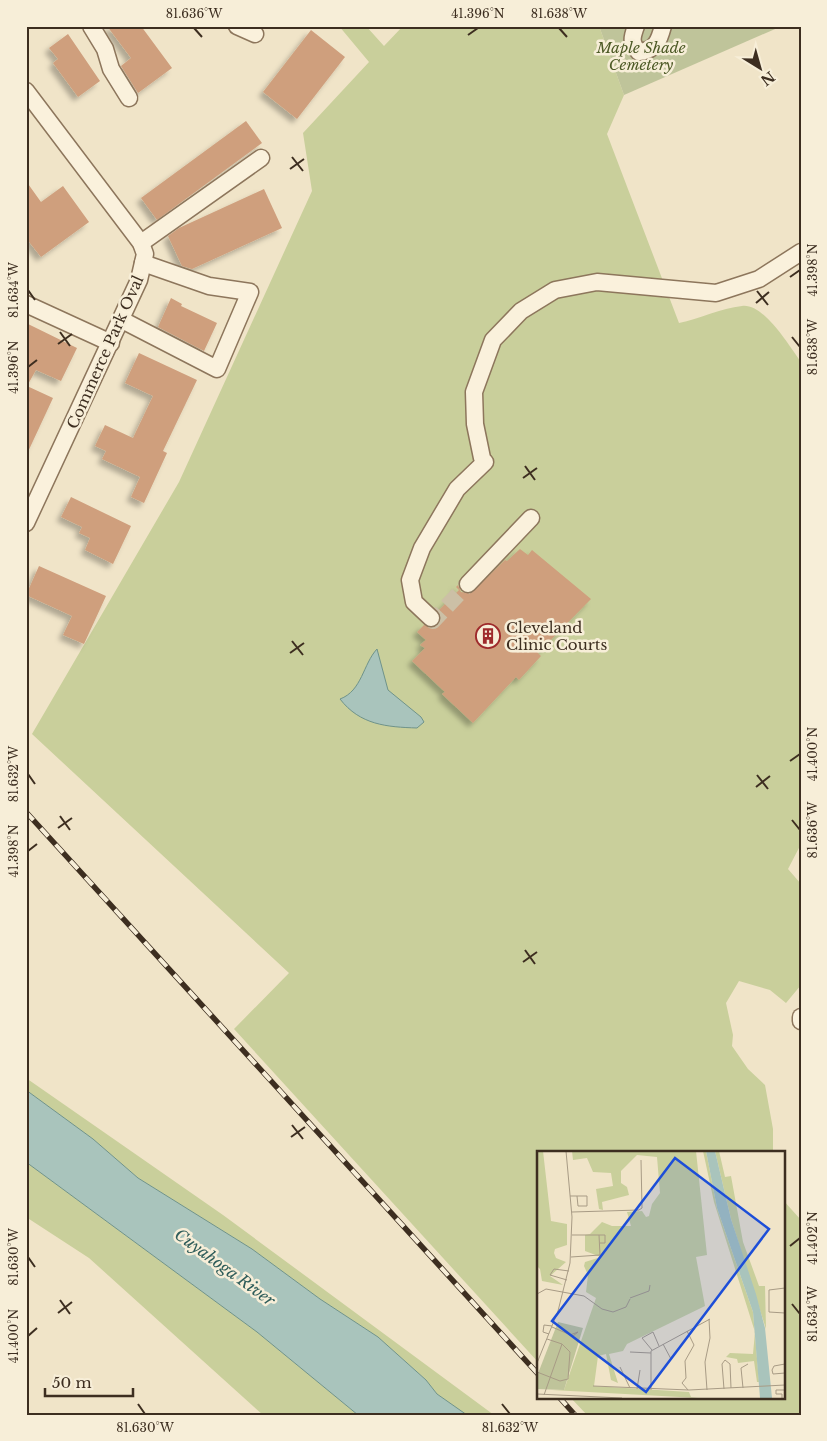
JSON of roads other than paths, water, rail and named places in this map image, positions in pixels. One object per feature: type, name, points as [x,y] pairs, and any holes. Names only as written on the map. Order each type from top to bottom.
[{"type":"street","points":[[91,26],[105,49],[111,69],[129,98]]},
{"type":"street","points":[[237,26],[255,34]]},
{"type":"street","points":[[636,26],[632,38],[633,46],[639,52],[653,48],[658,43],[663,26]]},
{"type":"street","points":[[26,91],[141,243],[261,158]]},
{"type":"street","name":"Commerce Park Oval","points":[[27,520],[122,320],[139,280],[145,254],[141,243]]},
{"type":"street","points":[[431,618],[414,602],[410,580],[422,548],[448,503],[457,489],[484,460],[475,424],[474,392],[493,340],[521,311],[555,290],[598,282],[716,293],[759,279],[801,252]]},
{"type":"street","points":[[122,320],[217,369],[250,292],[209,286],[142,263]]},
{"type":"street","points":[[26,304],[111,343]]},
{"type":"street","points":[[468,584],[531,518]]},
{"type":"water","points":[[377,649],[388,690],[421,717],[424,722],[417,728],[395,727],[375,723],[356,714],[340,699],[358,684],[372,655]]},
{"type":"water","name":"Cuyahoga River","points":[[26,1090],[93,1139],[138,1178],[252,1249],[320,1299],[378,1337],[426,1380],[437,1394],[467,1415],[358,1415],[257,1332],[26,1162]]},
{"type":"tunnel","points":[[431,618],[433,621],[468,584]]},
{"type":"railway","points":[[26,812],[537,1373]]},
{"type":"railway","points":[[560,1398],[575,1415]]},
{"type":"place","name":"Cleveland Clinic Courts","points":[[488,636]]},
{"type":"park label","name":"Maple Shade Cemetery","points":[[641,56]]}]
